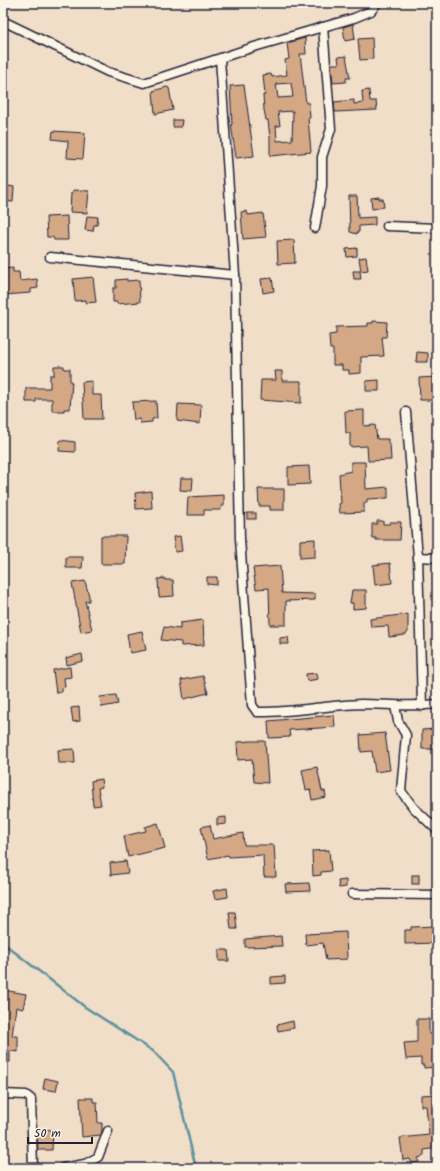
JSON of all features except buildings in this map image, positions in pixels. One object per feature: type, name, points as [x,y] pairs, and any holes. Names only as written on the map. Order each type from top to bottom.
[{"type":"street","points":[[3,21],[108,72],[144,83],[220,59],[254,46],[364,15],[371,11],[377,3]]},
{"type":"street","points":[[315,228],[322,186],[322,157],[331,129],[323,27]]},
{"type":"street","points":[[220,59],[235,274],[240,539],[252,705],[257,712],[282,713],[360,704],[395,706],[422,706],[437,704]]},
{"type":"street","points":[[387,226],[437,228]]},
{"type":"street","points":[[50,257],[235,274]]},
{"type":"street","points":[[406,412],[418,557],[422,706]]},
{"type":"street","points":[[418,557],[437,558]]},
{"type":"street","points":[[395,706],[398,721],[406,734],[401,791],[413,807],[437,830]]},
{"type":"street","points":[[352,894],[437,895]]},
{"type":"street","points":[[3,1094],[26,1095],[31,1099],[33,1168]]},
{"type":"street","points":[[63,1168],[85,1164],[98,1156],[108,1131]]},
{"type":"waterway","points":[[3,943],[85,1007],[153,1051],[173,1072],[196,1168]]}]
